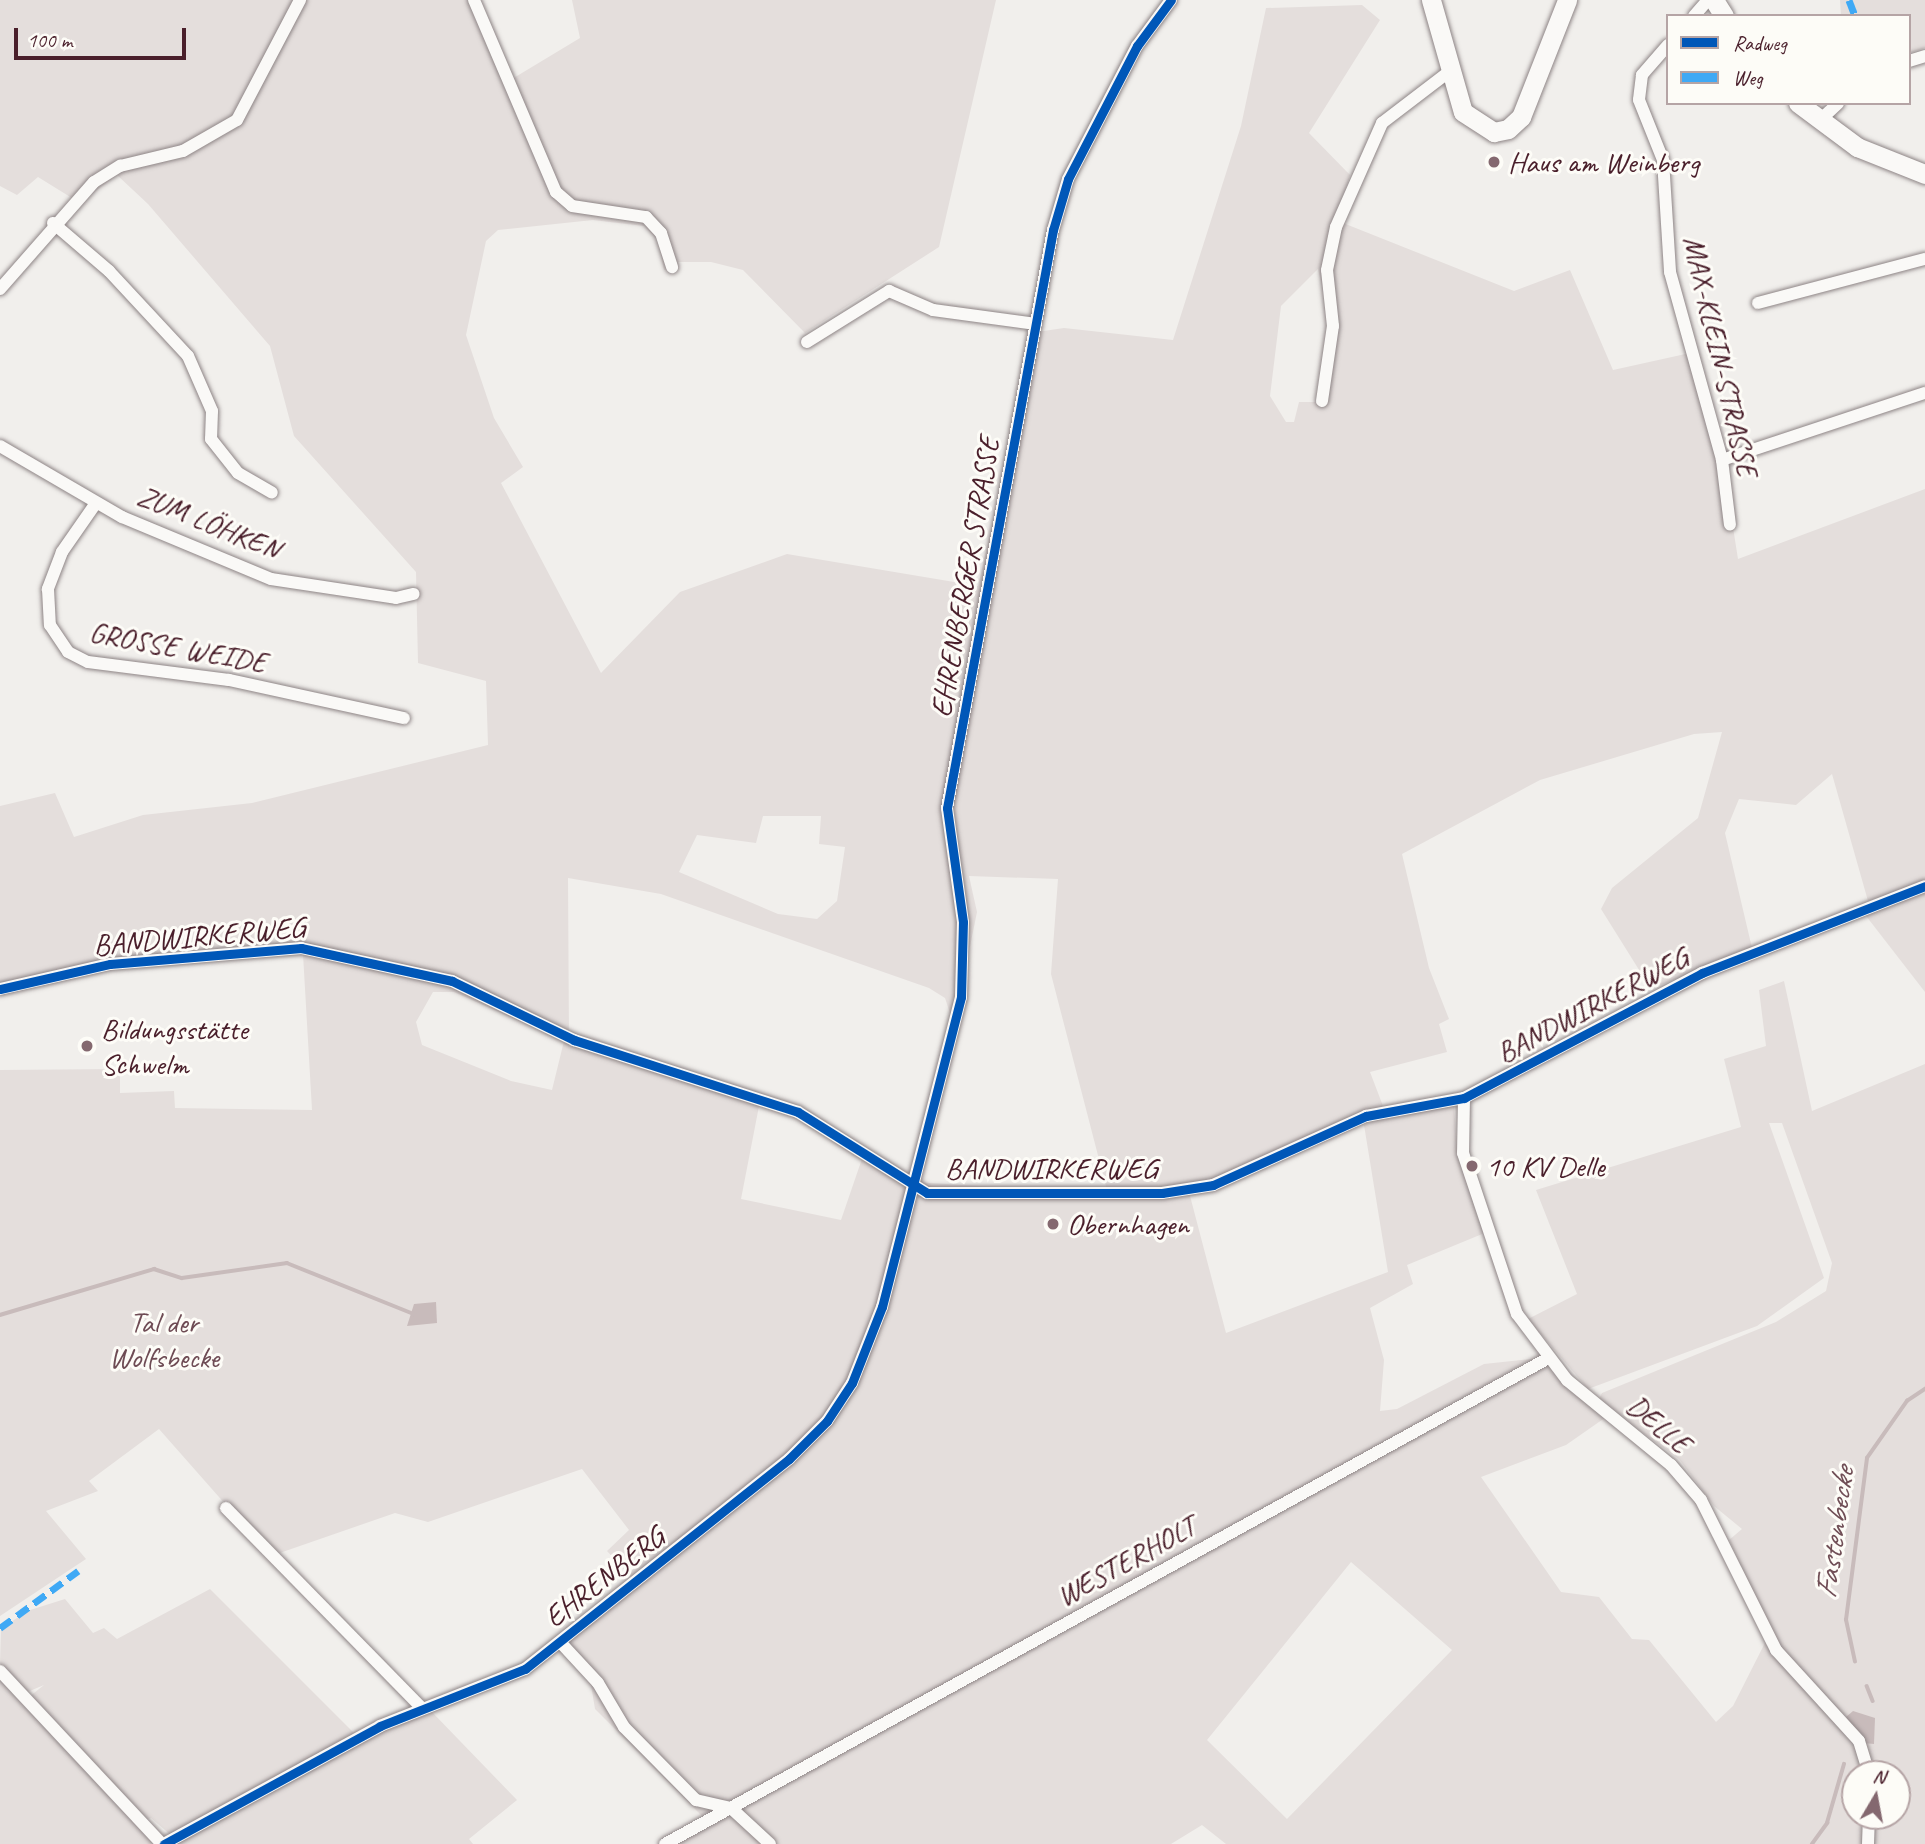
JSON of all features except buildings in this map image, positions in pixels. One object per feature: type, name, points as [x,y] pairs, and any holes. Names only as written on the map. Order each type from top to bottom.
[{"type":"main road","points":[[1431,0],[1450,71],[1472,122],[1485,131],[1508,129],[1525,108],[1567,0]]},
{"type":"main road","points":[[1800,105],[1819,121],[1873,157],[1925,174]]},
{"type":"street","points":[[0,289],[53,223],[107,173],[183,151],[237,120],[300,0]]},
{"type":"street","points":[[474,0],[556,192],[572,206],[646,217],[662,233],[672,267]]},
{"type":"street","name":"EHRENBERGER STRASSE","points":[[914,1188],[961,998],[963,922],[947,808],[1036,324],[1068,179],[1137,46],[1171,0]]},
{"type":"street","points":[[1696,14],[1708,0]]},
{"type":"street","name":"MAX-KLEIN-STRASSE","points":[[1666,47],[1643,75],[1639,100],[1663,160],[1670,272],[1722,460],[1730,524]]},
{"type":"street","points":[[1322,401],[1333,326],[1327,270],[1336,227],[1382,123],[1450,71]]},
{"type":"street","points":[[1819,121],[1836,105]]},
{"type":"street","points":[[53,223],[109,271],[188,356],[212,411],[211,439],[238,473],[272,493]]},
{"type":"street","points":[[1758,303],[1925,258]]},
{"type":"street","points":[[807,342],[889,291],[933,310],[1036,324]]},
{"type":"street","points":[[1722,460],[1925,393]]},
{"type":"street","name":"ZUM LÖHKEN","points":[[0,446],[96,503],[271,579],[396,598],[414,594]]},
{"type":"street","name":"GROSSE WEIDE","points":[[96,503],[62,552],[48,589],[50,625],[68,652],[88,662],[229,680],[404,718]]},
{"type":"street","name":"BANDWIRKERWEG","points":[[0,989],[110,964],[301,948],[382,963],[452,981],[574,1040],[798,1112],[864,1148],[914,1188],[1162,1193],[1213,1185],[1366,1116],[1464,1098],[1702,973],[1925,886]]},
{"type":"street","name":"DELLE","points":[[1464,1098],[1463,1153],[1492,1229],[1504,1284],[1547,1359],[1671,1465],[1701,1500],[1776,1650],[1859,1741],[1865,1760]]},
{"type":"street","name":"EHRENBERG","points":[[163,1844],[422,1708],[481,1692],[561,1643],[827,1421],[868,1350],[914,1188]]},
{"type":"street","name":"WESTERHOLT","points":[[731,1808],[1547,1359]]},
{"type":"street","points":[[226,1508],[422,1708]]},
{"type":"street","name":"EHRENBERG","points":[[561,1643],[598,1683],[625,1727],[696,1800],[731,1808]]},
{"type":"street","points":[[0,1671],[163,1844]]},
{"type":"street","points":[[665,1844],[731,1808],[769,1844]]},
{"type":"green space","name":"Tal der Wolfsbecke","points":[[0,0],[477,0],[512,79],[580,38],[572,0],[996,0],[939,247],[805,333],[743,270],[711,262],[678,262],[679,269],[664,270],[658,240],[644,226],[593,220],[498,230],[486,241],[466,335],[494,418],[523,467],[501,483],[601,673],[680,592],[787,554],[978,586],[1037,332],[1064,328],[1173,340],[1241,126],[1266,8],[1362,5],[1380,20],[1309,133],[1350,175],[1338,221],[1514,291],[1570,270],[1613,370],[1690,353],[1723,464],[1738,559],[1925,489],[1925,881],[1868,901],[1832,774],[1796,805],[1739,799],[1725,833],[1752,948],[1651,989],[1601,909],[1612,888],[1698,818],[1722,732],[1694,734],[1540,780],[1402,854],[1429,968],[1449,1019],[1439,1024],[1447,1052],[1370,1072],[1383,1106],[1189,1192],[1226,1333],[1388,1272],[1364,1125],[1402,1109],[1454,1107],[1457,1146],[1487,1232],[1407,1265],[1413,1284],[1370,1308],[1384,1360],[1380,1411],[1397,1409],[1484,1364],[1539,1358],[1609,1415],[1566,1445],[1481,1477],[1561,1592],[1599,1597],[1632,1639],[1649,1640],[1716,1722],[1733,1706],[1771,1631],[1729,1540],[1742,1529],[1714,1506],[1679,1459],[1598,1401],[1602,1393],[1776,1322],[1826,1291],[1832,1263],[1782,1123],[1769,1123],[1824,1278],[1757,1326],[1588,1389],[1528,1319],[1577,1294],[1536,1190],[1741,1127],[1724,1059],[1766,1046],[1759,990],[1784,981],[1812,1111],[1925,1064],[1925,1844],[1226,1844],[1202,1825],[1171,1844],[658,1844],[721,1812],[703,1817],[595,1709],[591,1685],[558,1647],[633,1579],[607,1551],[629,1530],[582,1469],[428,1522],[395,1513],[271,1556],[159,1429],[89,1481],[98,1491],[46,1511],[86,1559],[0,1616],[0,1070],[120,1069],[120,1093],[174,1091],[175,1108],[312,1110],[303,954],[218,949],[0,983],[0,806],[55,793],[74,837],[143,815],[252,803],[488,745],[486,681],[418,663],[416,572],[294,436],[270,346],[148,204],[117,175],[80,203],[38,177],[17,195],[0,186]],"holes":[[[1318,269],[1329,317],[1323,402],[1299,402],[1294,422],[1286,422],[1270,396],[1281,306]],[[763,816],[821,816],[819,844],[845,847],[837,901],[817,919],[778,914],[679,872],[697,835],[756,843]],[[969,876],[1058,879],[1051,974],[1108,1194],[914,1182],[865,1150],[841,1220],[741,1199],[760,1101],[569,1040],[568,878],[661,894],[929,988],[945,998],[954,1025],[977,912]],[[433,992],[454,992],[564,1041],[552,1090],[511,1081],[422,1045],[416,1022]],[[1351,1562],[1452,1650],[1287,1819],[1207,1740]]]},
{"type":"green space","points":[[1840,0],[1925,0],[1925,48],[1911,52],[1911,14],[1841,14]]},
{"type":"green space","points":[[1925,889],[1925,992],[1863,912]]},
{"type":"green space","points":[[210,1589],[357,1736],[173,1837],[151,1818],[144,1821],[154,1842],[149,1844],[0,1844],[0,1675],[24,1701],[44,1685],[25,1693],[0,1663],[1,1629],[27,1611],[65,1599],[93,1633],[104,1628],[117,1639]]},
{"type":"green space","points":[[431,1711],[517,1800],[469,1839],[473,1844],[165,1844],[352,1743]]},
{"type":"shaded area","points":[[436,1302],[437,1323],[407,1326],[414,1304]]},
{"type":"shaded area","points":[[1853,1711],[1875,1718],[1874,1744],[1864,1743],[1846,1717]]},
{"type":"waterway","points":[[0,1315],[154,1269],[182,1278],[287,1263],[414,1314]]},
{"type":"waterway","name":"Fastenbecke","points":[[1855,1662],[1846,1620],[1867,1458],[1907,1401],[1925,1389]]},
{"type":"waterway","name":"Fastenbecke","points":[[1867,1686],[1873,1701]]},
{"type":"waterway","name":"Fastenbecke","points":[[1812,1844],[1827,1823],[1841,1774]]},
{"type":"marked path","points":[[1849,0],[1854,14]]},
{"type":"marked path","points":[[0,1628],[78,1571]]},
{"type":"cycle path","points":[[164,1844],[380,1726],[525,1669],[789,1459],[827,1421],[852,1383],[882,1307],[961,997],[963,922],[947,808],[1053,230],[1068,179],[1137,46],[1171,0]]},
{"type":"cycle path","points":[[0,989],[110,964],[301,948],[452,981],[574,1040],[798,1112],[927,1193],[1162,1193],[1213,1185],[1366,1116],[1464,1098],[1702,973],[1925,886]]},
{"type":"place","name":"Haus am Weinberg","points":[[1494,162]]},
{"type":"place","name":"Bildungsstätte Schwelm","points":[[87,1046]]},
{"type":"place","name":"10 KV Delle","points":[[1472,1166]]},
{"type":"place","name":"Obernhagen","points":[[1053,1224]]}]
